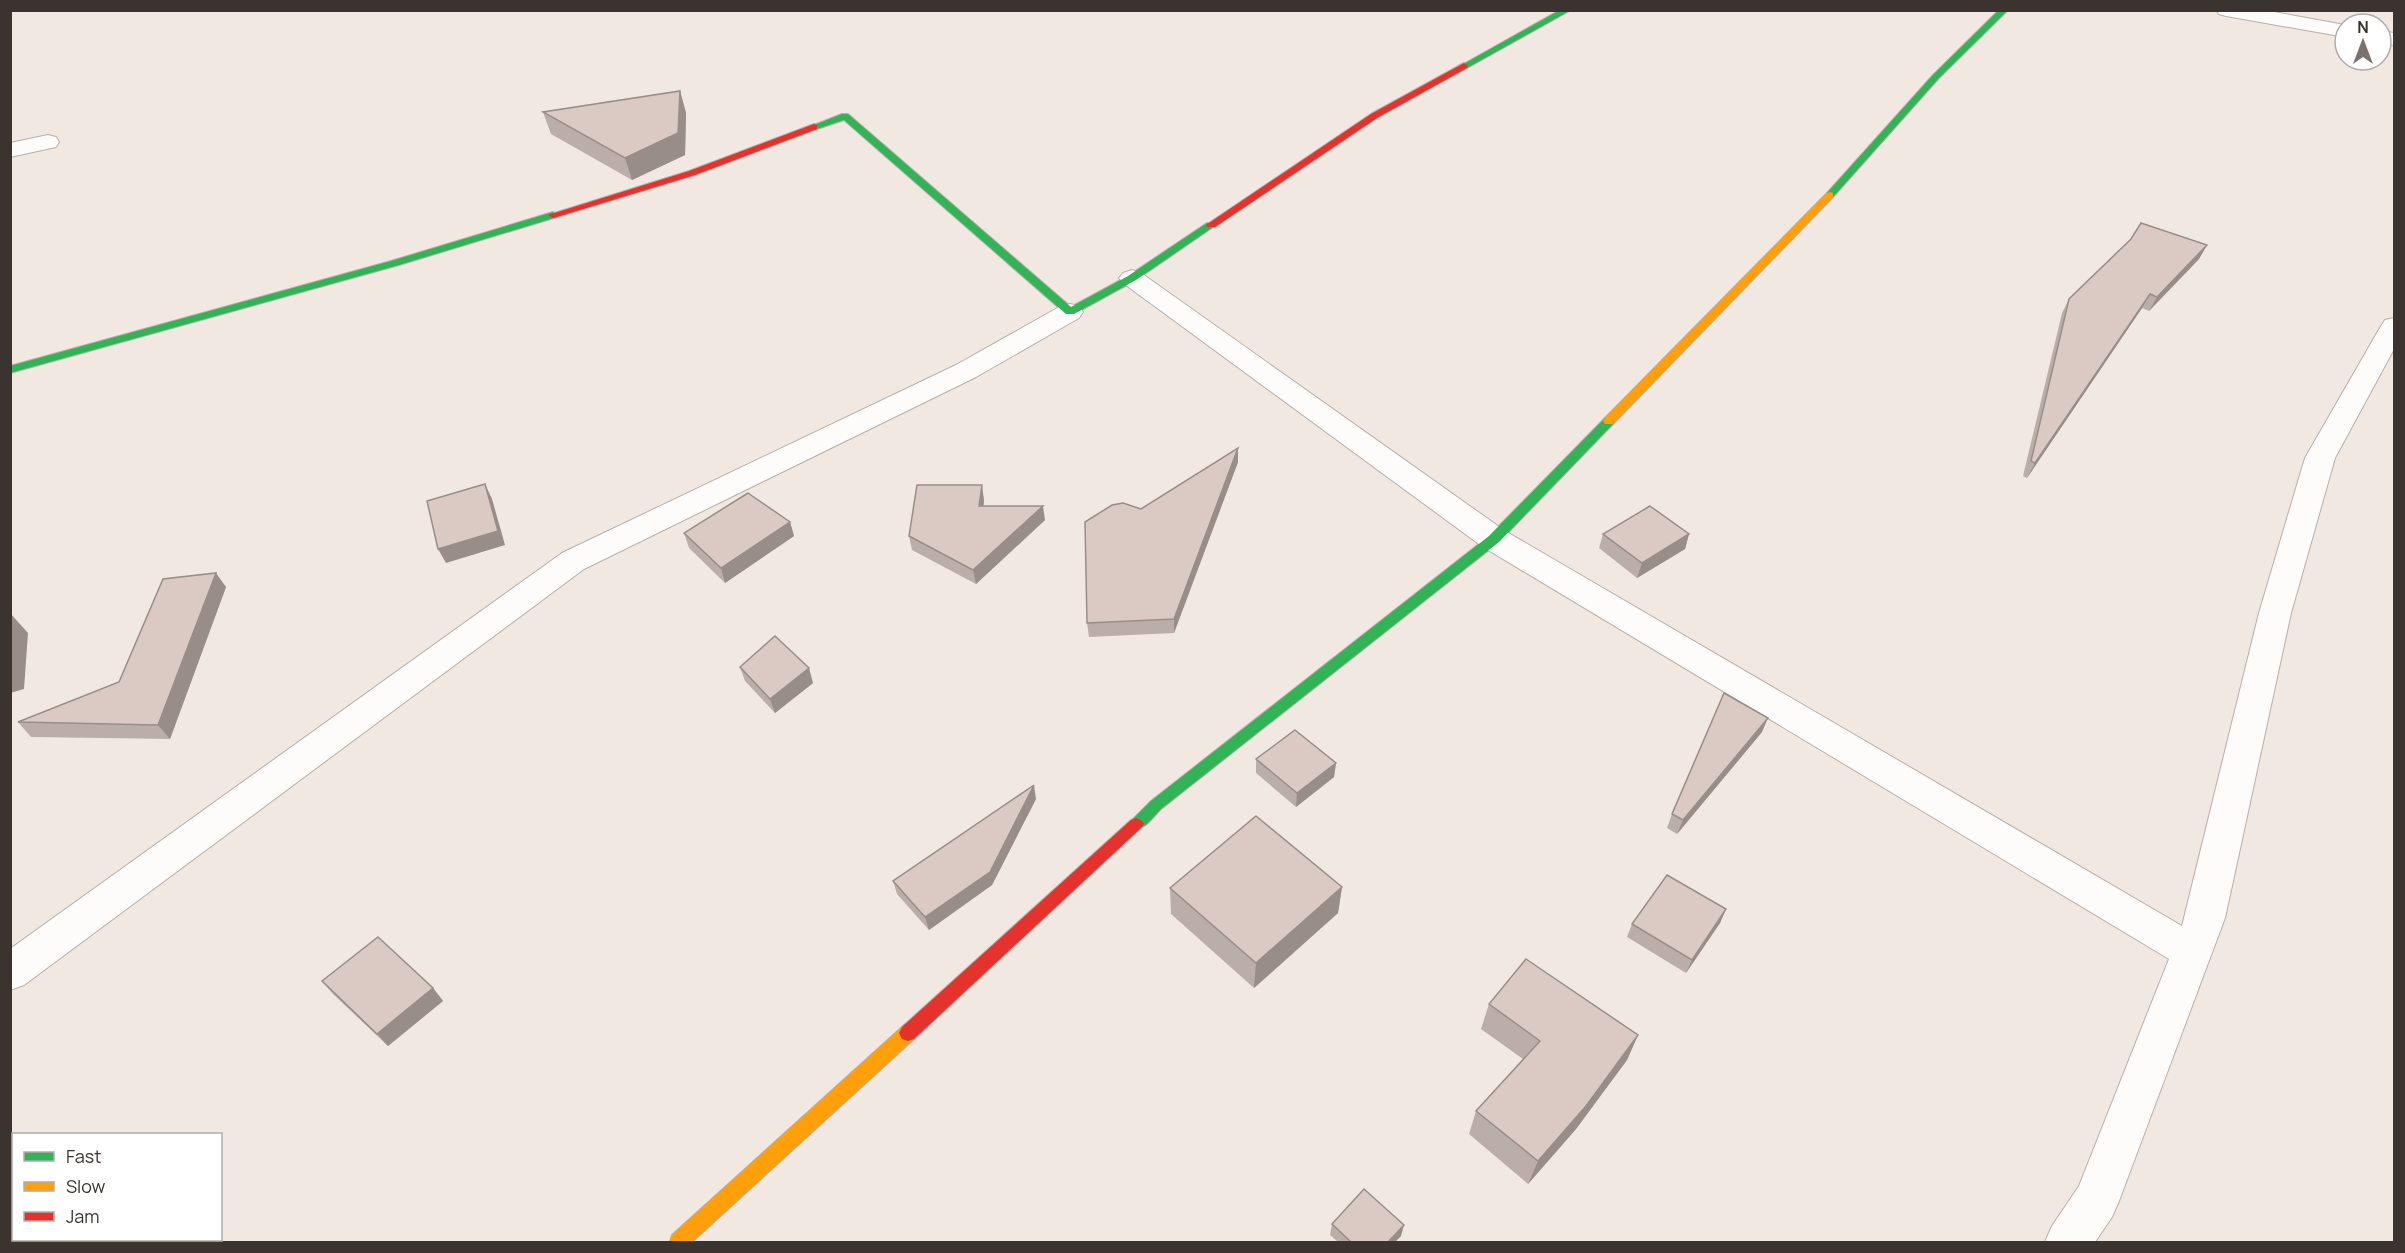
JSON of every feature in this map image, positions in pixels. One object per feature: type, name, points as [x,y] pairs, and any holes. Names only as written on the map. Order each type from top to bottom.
[{"type":"street","points":[[10,972],[573,561],[966,371],[1132,278],[1374,116],[1567,10]]},
{"type":"street","points":[[679,1242],[1156,805],[1494,539],[1875,149],[1975,35],[2004,10]]},
{"type":"street","points":[[2226,10],[2333,29]]},
{"type":"street","points":[[10,370],[417,256],[692,173],[845,116],[1070,312]]},
{"type":"street","points":[[10,150],[48,142]]},
{"type":"street","points":[[1132,278],[1494,539],[2192,952]]},
{"type":"street","points":[[2068,1242],[2096,1202],[2205,918],[2275,613],[2320,458],[2394,326]]},
{"type":"building","points":[[680,91],[678,133],[625,158],[543,112]]},
{"type":"building","points":[[2141,223],[2207,245],[2157,297],[2150,294],[2035,463],[2031,461],[2069,299],[2131,239]]},
{"type":"building","points":[[1238,448],[1174,619],[1087,623],[1085,522],[1112,505],[1123,503],[1141,509]]},
{"type":"building","points":[[485,484],[498,531],[438,549],[427,501]]},
{"type":"building","points":[[917,485],[982,485],[979,506],[1043,506],[973,570],[909,536]]},
{"type":"building","points":[[748,493],[790,522],[721,568],[684,533]]},
{"type":"building","points":[[1650,506],[1689,534],[1642,563],[1603,534]]},
{"type":"building","points":[[216,573],[158,725],[18,722],[119,682],[163,579]]},
{"type":"building","points":[[775,636],[809,668],[770,699],[740,667]]},
{"type":"building","points":[[1724,693],[1768,718],[1683,820],[1672,814]]},
{"type":"building","points":[[1295,730],[1336,763],[1297,793],[1256,759]]},
{"type":"building","points":[[1034,785],[990,872],[925,917],[893,881]]},
{"type":"building","points":[[1256,816],[1342,887],[1256,963],[1170,888]]},
{"type":"building","points":[[1667,875],[1726,909],[1692,960],[1632,924]]},
{"type":"building","points":[[378,937],[433,988],[377,1034],[322,981]]},
{"type":"building","points":[[1526,959],[1638,1035],[1586,1106],[1538,1161],[1476,1111],[1540,1041],[1489,1004]]},
{"type":"building","points":[[1364,1189],[1404,1225],[1388,1242],[1351,1242],[1332,1224]]},
{"type":"traffic: fast","points":[[1464,66],[1567,10]]},
{"type":"traffic: fast","points":[[1830,195],[1936,77],[2004,10]]},
{"type":"traffic: fast","points":[[814,127],[845,116],[1070,312],[1132,278],[1211,225]]},
{"type":"traffic: fast","points":[[10,370],[395,263],[553,215]]},
{"type":"traffic: fast","points":[[1136,824],[1156,805],[1494,539],[1609,421]]},
{"type":"traffic: slow","points":[[1609,421],[1830,195]]},
{"type":"traffic: slow","points":[[679,1242],[908,1033]]},
{"type":"traffic: jam","points":[[1211,225],[1374,116],[1464,66]]},
{"type":"traffic: jam","points":[[553,215],[692,173],[814,127]]},
{"type":"traffic: jam","points":[[908,1033],[1136,824]]}]
